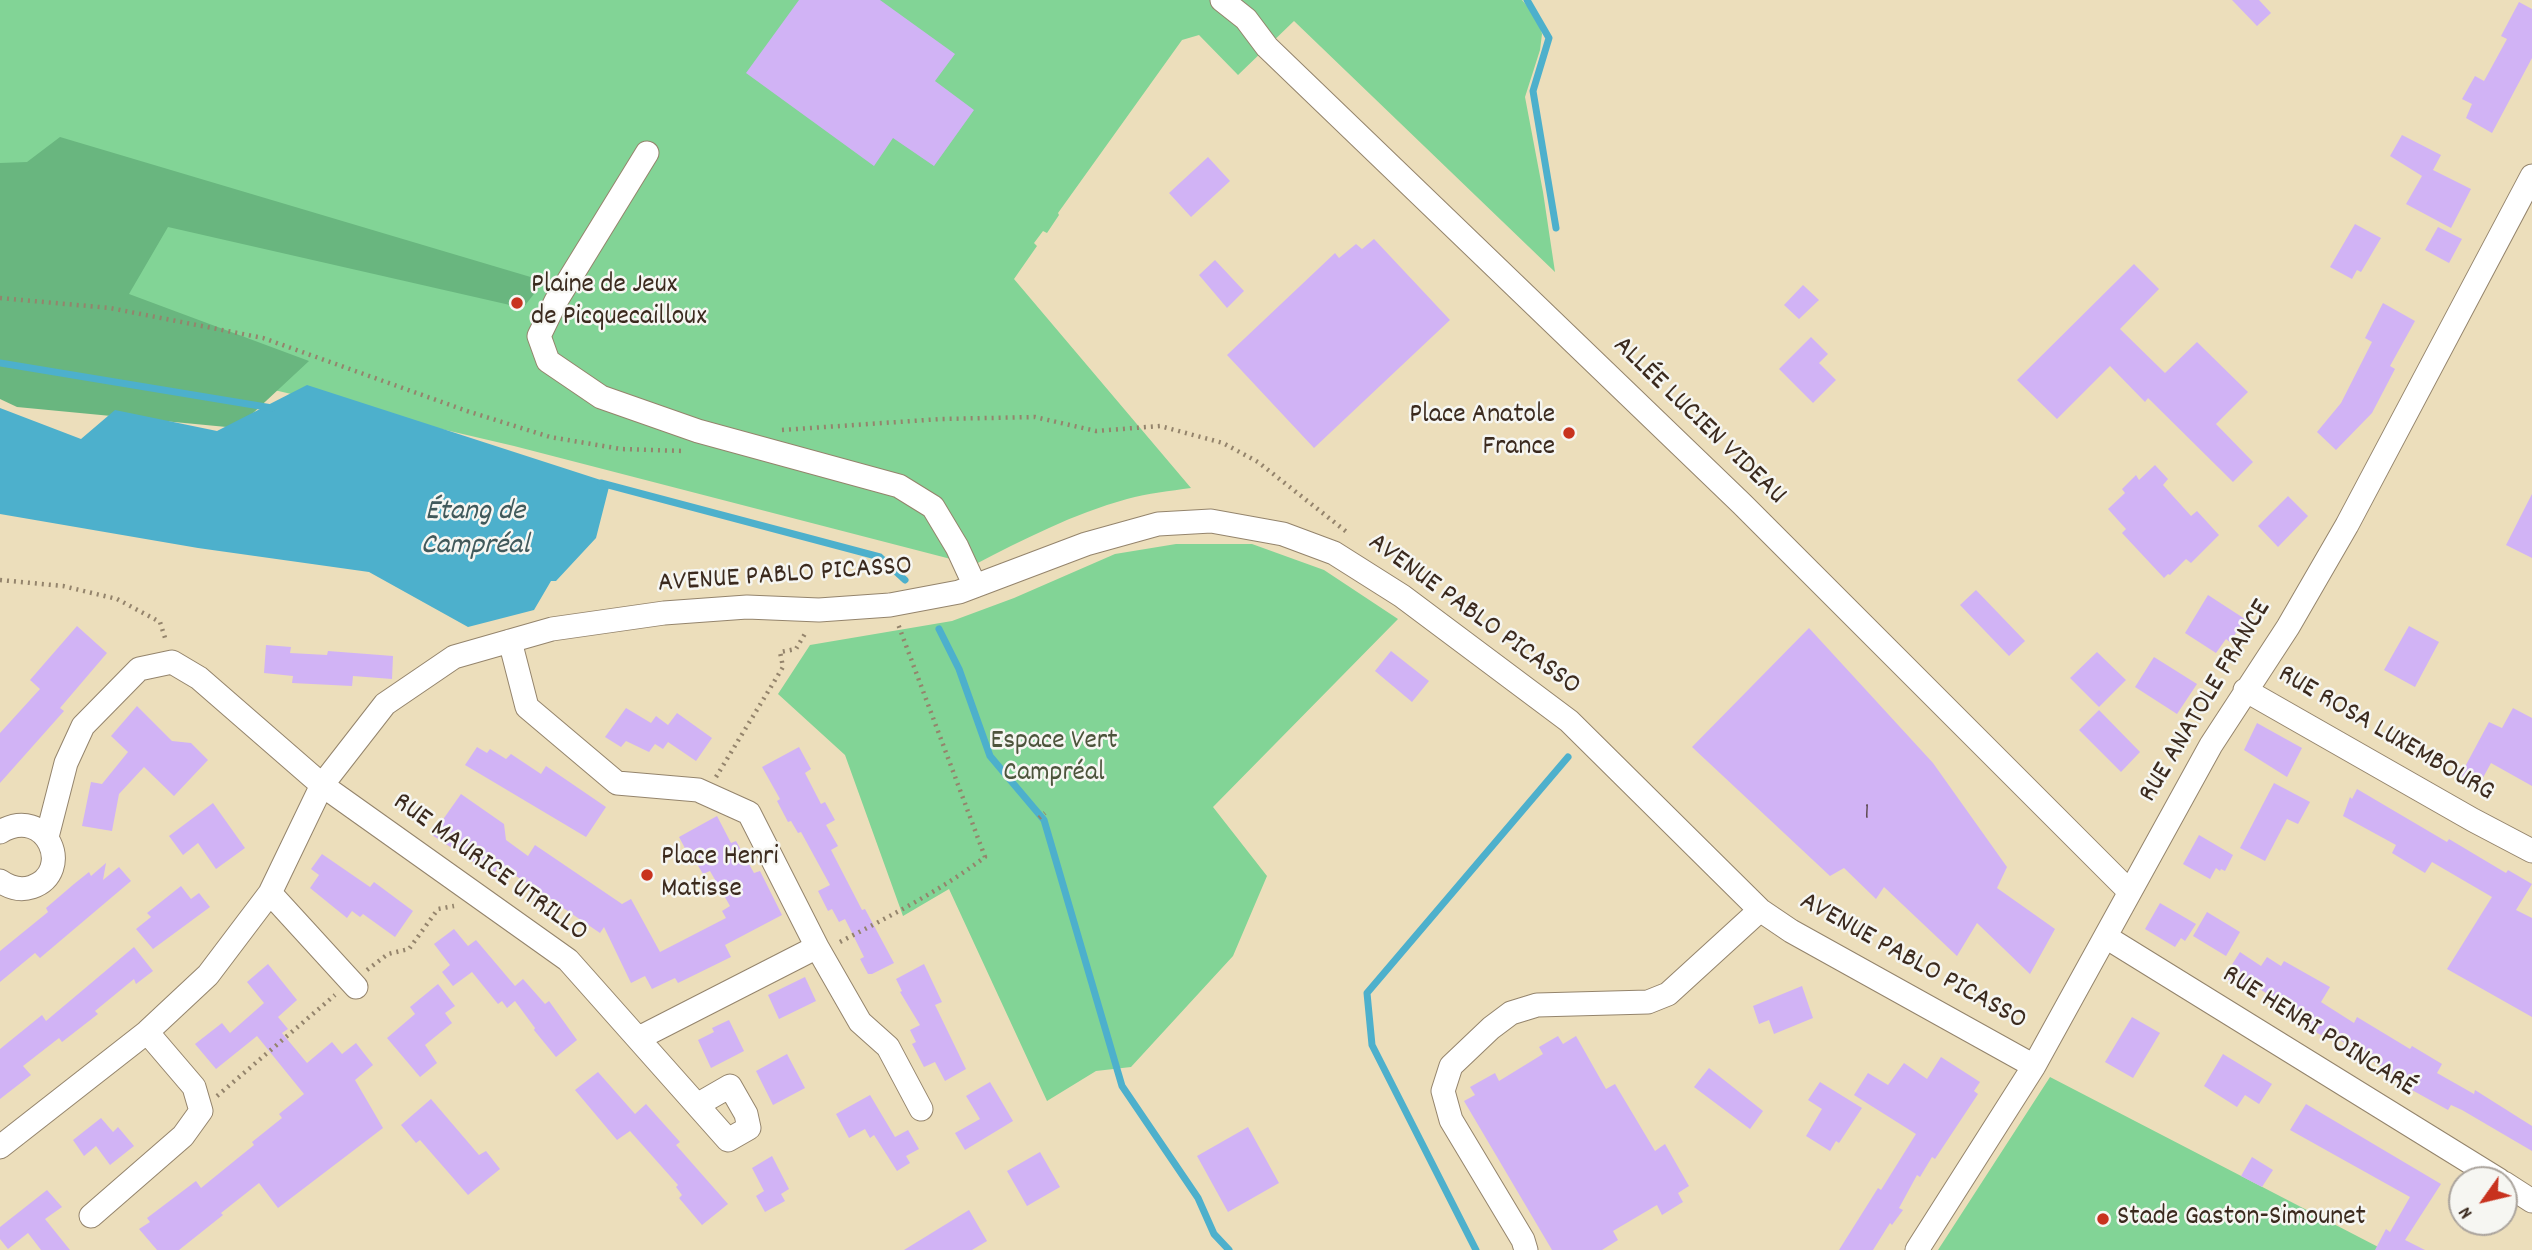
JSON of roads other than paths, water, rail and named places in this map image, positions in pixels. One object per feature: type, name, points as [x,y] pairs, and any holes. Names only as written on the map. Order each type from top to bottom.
[{"type":"street","name":"ALLÉE LUCIEN VIDEAU","points":[[1222,0],[1246,19],[1267,47],[1742,504],[2129,891]]},
{"type":"street","points":[[647,153],[538,335],[548,361],[601,397],[698,431],[899,486],[933,507],[957,547],[975,586]]},
{"type":"street","name":"RUE ANATOLE FRANCE","points":[[1917,1250],[2034,1066],[2211,745],[2288,627],[2347,525],[2532,176]]},
{"type":"street","name":"AVENUE PABLO PICASSO","points":[[0,1147],[147,1032],[208,975],[270,893],[322,785],[384,704],[454,657],[552,629],[664,613],[747,607],[819,610],[890,605],[959,592],[1086,544],[1158,524],[1211,521],[1283,534],[1334,553],[1402,596],[1569,721],[1760,910],[1791,932],[2034,1066]]},
{"type":"street","points":[[510,641],[527,708],[617,783],[698,790],[749,813],[818,949],[860,1022],[888,1047],[922,1109]]},
{"type":"street","name":"RUE MAURICE UTRILLO","points":[[47,837],[66,763],[83,726],[139,669],[172,662],[199,678],[322,785],[568,960],[697,1105]]},
{"type":"street","name":"RUE ROSA LUXEMBOURG","points":[[2245,690],[2532,851]]},
{"type":"street","points":[[0,832],[19,825],[39,830],[47,837],[53,857],[46,877],[28,889],[17,889],[0,881]]},
{"type":"street","points":[[270,893],[353,984]]},
{"type":"street","points":[[1526,1250],[1451,1120],[1443,1091],[1451,1066],[1511,1013],[1537,1004],[1648,1002],[1668,994],[1760,910]]},
{"type":"street","name":"RUE HENRI POINCARÉ","points":[[2106,937],[2475,1166]]},
{"type":"street","points":[[639,1038],[818,949]]},
{"type":"street","points":[[90,1216],[183,1136],[201,1111],[194,1087],[147,1032]]},
{"type":"water","name":"Étang de Campréal","points":[[307,385],[610,483],[596,538],[556,581],[551,581],[534,610],[468,627],[369,572],[198,548],[0,514],[0,408],[81,439],[115,410],[217,431]]},
{"type":"waterway","points":[[1527,0],[1549,38],[1533,91],[1556,228]]},
{"type":"waterway","points":[[0,363],[272,408]]},
{"type":"waterway","points":[[601,483],[880,557],[905,580]]},
{"type":"waterway","points":[[939,629],[959,669],[990,756],[1044,820],[1122,1086],[1198,1198],[1214,1234],[1229,1250]]},
{"type":"waterway","points":[[1476,1250],[1372,1045],[1367,993],[1568,757]]},
{"type":"place","name":"Plaine de Jeux de Picquecailloux","points":[[517,303]]},
{"type":"place","name":"Place Anatole France","points":[[1569,433]]},
{"type":"place","name":"Place Henri Matisse","points":[[647,875]]},
{"type":"place","name":"Stade Gaston-Simounet","points":[[2103,1219]]},
{"type":"park label","name":"Espace Vert Campréal","points":[[1054,759]]}]
